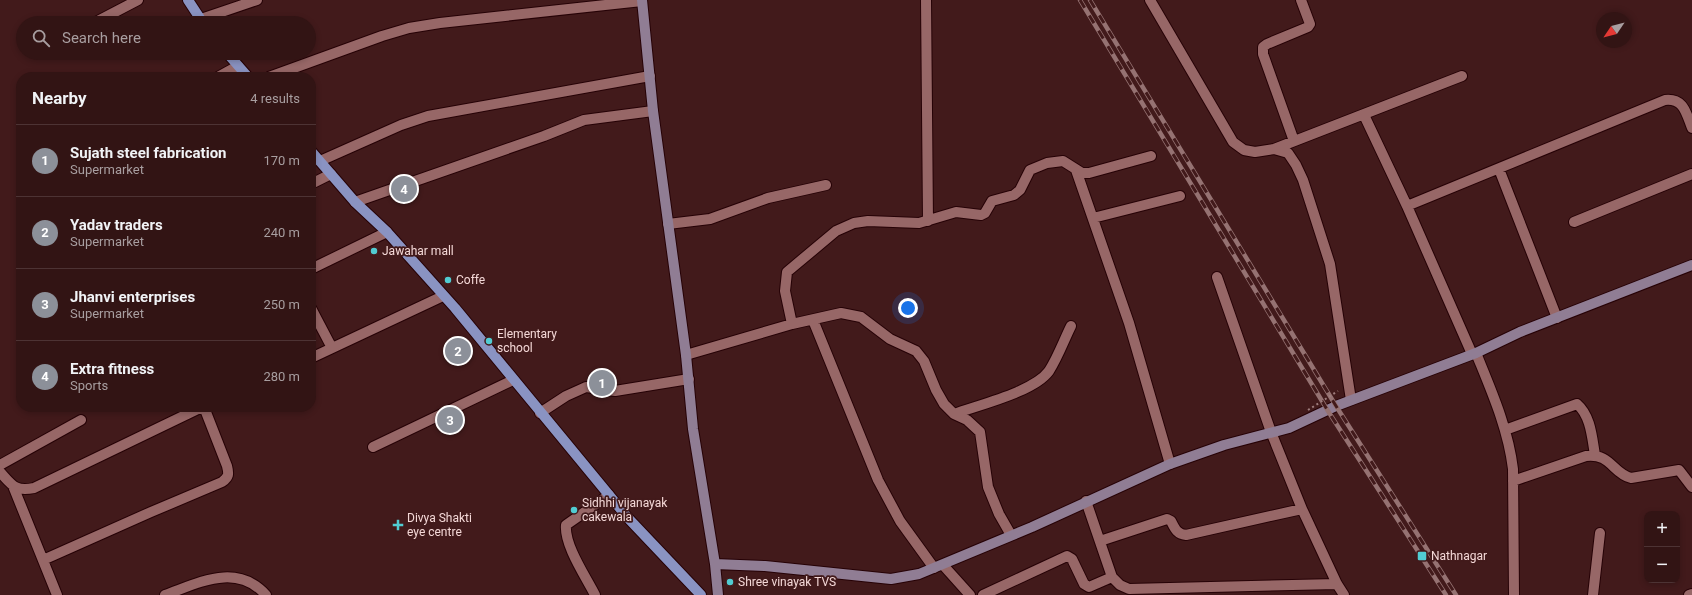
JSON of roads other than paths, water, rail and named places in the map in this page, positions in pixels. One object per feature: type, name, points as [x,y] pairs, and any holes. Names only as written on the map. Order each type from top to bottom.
[{"type":"main road","points":[[188,0],[199,16]]},
{"type":"main road","points":[[233,60],[243,72]]},
{"type":"main road","points":[[316,157],[355,202],[387,232],[454,308],[540,414],[628,518],[702,595]]},
{"type":"street","points":[[107,16],[138,0]]},
{"type":"street","points":[[215,16],[256,0]]},
{"type":"street","points":[[926,0],[928,221]]},
{"type":"street","points":[[1150,0],[1233,142],[1244,150],[1255,152],[1274,149],[1462,76]]},
{"type":"street","points":[[1294,141],[1263,54],[1263,47],[1308,27],[1310,24],[1301,0]]},
{"type":"street","points":[[316,60],[382,36],[409,28],[440,23],[642,1],[653,111],[686,355],[693,429],[715,564],[718,595]]},
{"type":"street","points":[[283,72],[316,60]]},
{"type":"street","points":[[227,72],[238,66]]},
{"type":"street","points":[[320,161],[401,125],[428,116],[650,76]]},
{"type":"street","points":[[1407,206],[1665,100],[1674,99],[1680,102],[1692,128]]},
{"type":"street","points":[[355,202],[544,136],[584,120],[653,111]]},
{"type":"street","points":[[1364,115],[1474,353],[1505,430],[1511,450],[1513,481],[1514,595]]},
{"type":"street","points":[[1274,149],[1288,153],[1296,165],[1303,180],[1330,264],[1351,400]]},
{"type":"street","points":[[792,324],[784,291],[788,272],[836,231],[854,223],[868,221],[928,221],[956,212],[975,215],[985,213],[992,201],[998,198],[1014,195],[1020,190],[1030,170],[1047,163],[1063,161],[1070,164],[1082,173],[1089,173],[1151,156]]},
{"type":"street","points":[[1499,169],[1557,318]]},
{"type":"street","points":[[1076,170],[1129,323],[1170,464]]},
{"type":"street","points":[[316,182],[331,174]]},
{"type":"street","points":[[1574,222],[1692,174]]},
{"type":"street","points":[[668,224],[710,219],[768,198],[826,186]]},
{"type":"street","points":[[1093,218],[1180,196]]},
{"type":"street","points":[[316,267],[387,232]]},
{"type":"street","points":[[715,564],[789,568],[891,579],[919,574],[938,567],[1170,464],[1224,445],[1294,426],[1351,400],[1474,353],[1520,332],[1692,265]]},
{"type":"street","points":[[1217,277],[1271,432],[1302,509],[1336,584],[1344,595]]},
{"type":"street","points":[[316,356],[443,296]]},
{"type":"street","points":[[686,355],[792,324],[841,313],[861,317],[890,339],[916,351],[924,362],[936,390],[944,404],[954,414],[967,420],[980,432],[988,487],[999,514],[1011,535]]},
{"type":"street","points":[[316,318],[332,348]]},
{"type":"street","points":[[812,320],[878,480],[900,520],[938,567],[970,595]]},
{"type":"street","points":[[954,414],[1020,391],[1043,378],[1049,371],[1071,326]]},
{"type":"street","points":[[540,414],[566,396],[586,386],[614,391],[689,379]]},
{"type":"street","points":[[373,447],[513,380]]},
{"type":"street","points":[[1505,430],[1577,404],[1582,408],[1588,421],[1596,455]]},
{"type":"street","points":[[13,486],[23,490],[34,488],[193,412]]},
{"type":"street","points":[[43,560],[150,512],[222,482],[227,478],[229,473],[227,466],[205,412]]},
{"type":"street","points":[[0,466],[81,420]]},
{"type":"street","points":[[1513,481],[1586,456],[1596,455],[1610,462],[1624,476],[1631,478],[1679,470],[1692,487]]},
{"type":"street","points":[[0,472],[13,486],[57,595]]},
{"type":"street","points":[[595,595],[565,532],[566,525],[609,495]]},
{"type":"street","points":[[1086,501],[1112,577],[1120,585],[1129,589],[1143,590],[1336,584]]},
{"type":"street","points":[[1100,541],[1167,519],[1172,521],[1176,531],[1181,535],[1186,535],[1302,509]]},
{"type":"street","points":[[1593,595],[1600,533]]},
{"type":"street","points":[[983,595],[1067,556],[1072,559],[1084,584],[1089,587],[1112,577]]},
{"type":"street","points":[[165,595],[208,580],[229,576],[249,581],[266,595]]},
{"type":"railway","points":[[1080,0],[1328,411],[1446,595]]},
{"type":"railway","points":[[1090,0],[1336,406],[1456,595]]},
{"type":"place","name":"Extra fitness","points":[[404,189]]},
{"type":"place","name":"Jawahar mall","points":[[374,251]]},
{"type":"place","name":"Coffe","points":[[448,280]]},
{"type":"place","name":"Elementary school","points":[[489,341]]},
{"type":"place","name":"Yadav traders","points":[[458,351]]},
{"type":"place","name":"Sujath steel fabrication","points":[[602,383]]},
{"type":"place","name":"Jhanvi enterprises","points":[[450,420]]},
{"type":"place","name":"Sidhhi vijanayak cakewala","points":[[574,510]]},
{"type":"place","name":"Divya Shakti eye centre","points":[[398,525]]},
{"type":"place","name":"Nathnagar","points":[[1422,556]]},
{"type":"place","name":"Shree vinayak TVS","points":[[730,582]]}]
